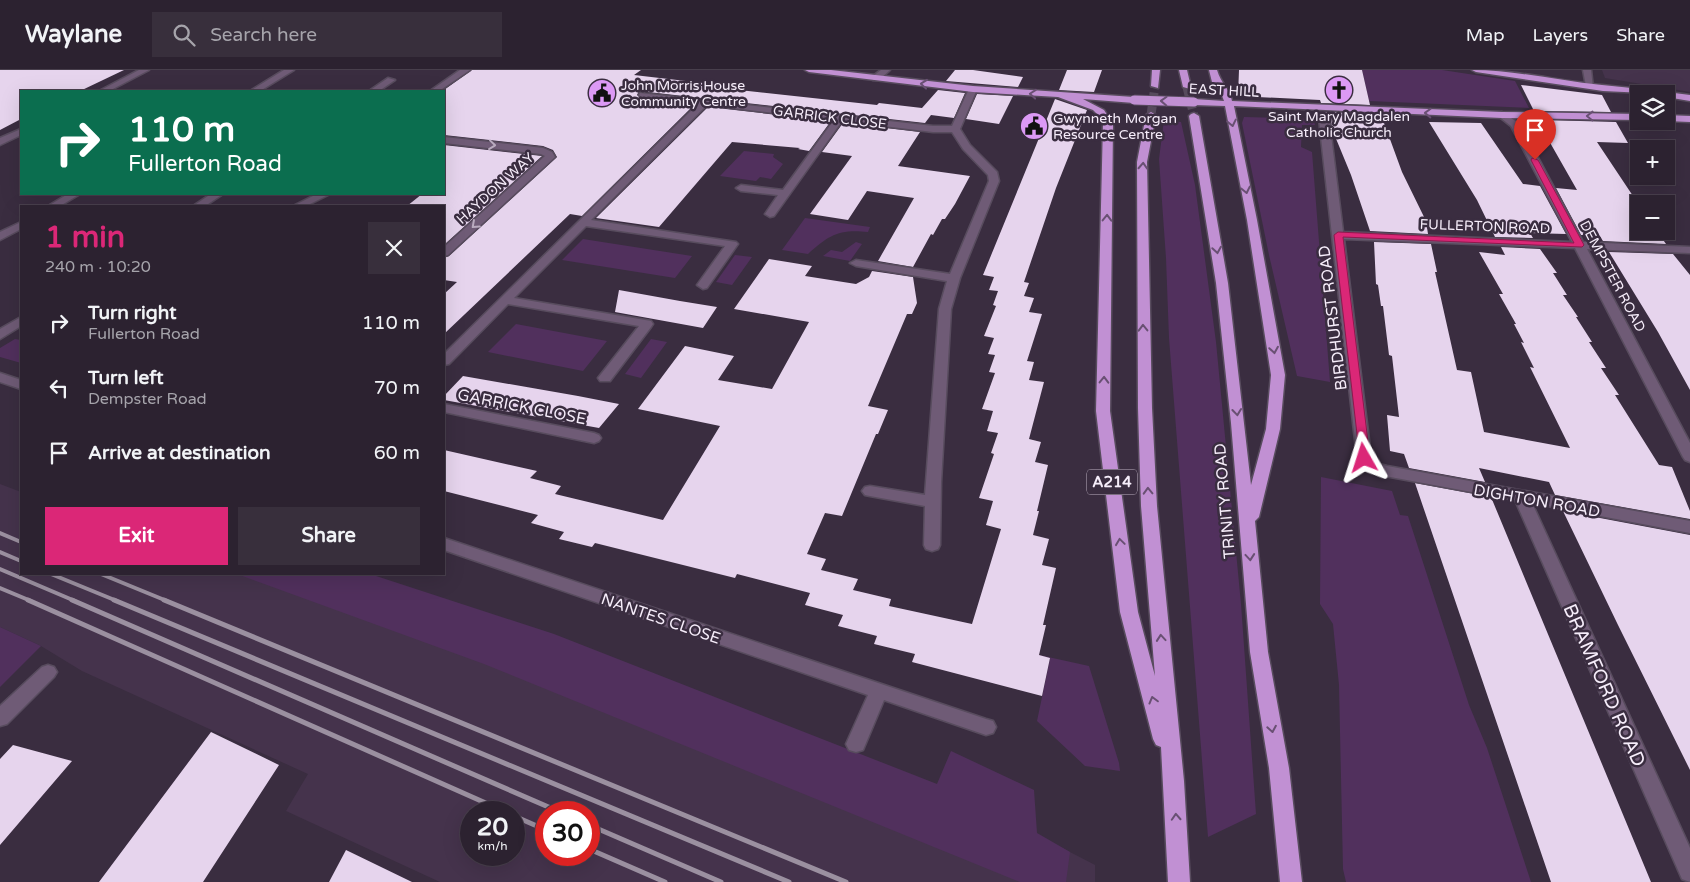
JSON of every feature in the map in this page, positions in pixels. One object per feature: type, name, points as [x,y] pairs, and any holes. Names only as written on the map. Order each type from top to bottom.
[{"type":"highway","name":"EAST HILL","points":[[809,70],[972,89],[1199,105],[1227,104],[1502,115],[1630,117]]},
{"type":"highway","points":[[1155,86],[1156,70]]},
{"type":"highway","points":[[1183,70],[1187,87]]},
{"type":"highway","points":[[1213,70],[1216,82],[1225,92],[1252,220],[1278,375],[1273,429],[1248,528]]},
{"type":"highway","points":[[1476,70],[1603,88],[1630,90]]},
{"type":"highway","points":[[1199,105],[1212,90],[1216,82]]},
{"type":"highway","points":[[1603,88],[1630,97]]},
{"type":"highway","name":"A214","points":[[1061,96],[1084,102],[1099,109],[1106,114],[1108,124],[1103,411],[1129,612],[1174,781]]},
{"type":"highway","points":[[1675,96],[1690,98]]},
{"type":"highway","name":"TRINITY ROAD","points":[[1199,105],[1222,283],[1259,652],[1279,768],[1291,882]]},
{"type":"highway","name":"A214","points":[[1152,115],[1142,162],[1144,372],[1149,506],[1174,781],[1179,882]]},
{"type":"highway","points":[[1675,118],[1690,119]]},
{"type":"street","points":[[105,90],[145,70]]},
{"type":"street","points":[[256,90],[290,70]]},
{"type":"street","points":[[436,90],[466,70]]},
{"type":"street","points":[[876,78],[886,70]]},
{"type":"street","points":[[1586,70],[1590,86]]},
{"type":"street","points":[[375,90],[391,80]]},
{"type":"street","points":[[932,545],[932,502],[945,309],[954,278],[994,181],[993,174],[966,147],[955,129],[972,89]]},
{"type":"street","name":"GARRICK CLOSE","points":[[643,95],[933,129],[955,129]]},
{"type":"street","points":[[445,360],[705,102]]},
{"type":"street","name":"DEMPSTER ROAD","points":[[1502,115],[1515,124],[1690,457]]},
{"type":"street","points":[[770,214],[840,118]]},
{"type":"street","name":"BIRDHURST ROAD","points":[[1324,119],[1364,458],[1374,467],[1385,471]]},
{"type":"street","points":[[0,142],[20,132]]},
{"type":"street","name":"HAYDON WAY","points":[[445,140],[543,151],[549,154],[550,158],[445,251]]},
{"type":"street","points":[[741,188],[785,193]]},
{"type":"street","points":[[55,205],[73,195]]},
{"type":"street","points":[[200,205],[216,195]]},
{"type":"street","points":[[300,205],[323,195]]},
{"type":"street","points":[[584,222],[732,244],[702,285]]},
{"type":"street","points":[[0,237],[20,226]]},
{"type":"street","name":"FULLERTON ROAD","points":[[1338,235],[1690,250]]},
{"type":"street","points":[[856,263],[954,278]]},
{"type":"street","points":[[506,300],[647,324],[605,378]]},
{"type":"street","points":[[0,335],[20,323]]},
{"type":"street","points":[[0,378],[20,385]]},
{"type":"street","name":"GARRICK CLOSE","points":[[445,408],[594,438]]},
{"type":"street","name":"DIGHTON ROAD","points":[[1385,471],[1690,528]]},
{"type":"street","points":[[870,492],[932,502]]},
{"type":"street","name":"BRAMFORD ROAD","points":[[1522,497],[1526,510],[1690,872]]},
{"type":"street","name":"NANTES CLOSE","points":[[445,544],[986,728]]},
{"type":"street","points":[[0,718],[48,672]]},
{"type":"street","points":[[856,744],[879,691]]},
{"type":"shaded area","points":[[1362,70],[1442,70],[1515,81],[1529,108],[1369,101]]},
{"type":"shaded area","points":[[1602,70],[1690,70],[1690,92],[1675,90],[1675,85],[1648,85],[1605,78]]},
{"type":"shaded area","points":[[1244,117],[1313,119],[1315,125],[1302,125],[1301,147],[1312,152],[1330,382],[1297,376],[1269,255],[1242,123]]},
{"type":"shaded area","points":[[1164,120],[1181,122],[1195,185],[1216,342],[1241,604],[1256,814],[1208,837],[1169,338],[1159,159]]},
{"type":"shaded area","points":[[744,151],[774,154],[773,157],[783,164],[771,179],[760,177],[756,181],[720,176]]},
{"type":"shaded area","points":[[805,218],[870,227],[868,232],[858,231],[835,235],[822,242],[808,254],[782,250]]},
{"type":"shaded area","points":[[583,239],[692,256],[675,278],[562,260]]},
{"type":"shaded area","points":[[856,242],[862,244],[850,261],[823,256],[831,250],[842,252]]},
{"type":"shaded area","points":[[735,255],[752,257],[732,285],[716,282]]},
{"type":"shaded area","points":[[516,324],[607,341],[583,371],[488,352]]},
{"type":"shaded area","points":[[15,339],[20,340],[20,363],[0,357],[0,348]]},
{"type":"shaded area","points":[[651,339],[667,342],[641,378],[625,374]]},
{"type":"shaded area","points":[[1321,477],[1392,491],[1400,515],[1408,516],[1469,705],[1487,748],[1531,882],[1346,882],[1343,869],[1339,685],[1333,624],[1320,604]]},
{"type":"shaded area","points":[[0,484],[20,492],[20,575],[328,575],[1043,838],[1095,865],[1095,882],[440,882],[286,811],[308,774],[82,671],[41,646],[0,627]]},
{"type":"shaded area","points":[[240,575],[373,575],[554,634],[937,784],[951,751],[1034,790],[1037,833],[1070,852],[1066,882],[1020,882],[484,664]]},
{"type":"shaded area","points":[[0,627],[41,646],[0,687]]},
{"type":"shaded area","points":[[1039,655],[1089,666],[1120,771],[1085,766],[1037,721],[1050,659]]},
{"type":"building","points":[[0,70],[124,70],[82,90],[20,90],[20,120],[0,130]]},
{"type":"building","points":[[472,70],[641,70],[634,75],[703,83],[700,86],[877,105],[879,103],[922,108],[938,90],[965,93],[954,118],[931,115],[925,123],[639,91],[637,95],[643,100],[694,105],[582,216],[570,214],[445,333],[445,293],[457,282],[445,280],[445,258],[557,157],[553,150],[543,146],[445,135],[444,90]]},
{"type":"building","points":[[955,70],[973,70],[1023,77],[1018,87],[946,81]]},
{"type":"building","points":[[1067,70],[1102,70],[1094,92],[1059,90]]},
{"type":"building","points":[[1239,70],[1362,70],[1370,105],[1321,103],[1320,100],[1238,96]]},
{"type":"building","points":[[1521,85],[1602,95],[1611,112],[1534,111]]},
{"type":"building","points":[[977,94],[1013,96],[999,124],[966,119]]},
{"type":"building","points":[[1055,99],[1087,110],[1056,188],[1024,282],[1029,283],[1024,296],[1034,298],[1029,312],[1042,314],[1027,361],[1034,362],[1029,380],[1044,382],[1029,439],[1041,442],[1035,462],[1048,465],[1033,535],[1049,539],[1042,565],[1056,568],[1043,625],[1046,625],[1039,655],[1050,658],[1042,696],[912,662],[915,654],[874,644],[877,636],[838,626],[843,615],[805,605],[810,593],[737,574],[735,578],[595,543],[592,547],[559,539],[564,532],[531,523],[538,515],[445,491],[445,450],[537,471],[530,478],[561,486],[555,494],[663,520],[720,426],[638,409],[685,346],[734,356],[718,380],[772,389],[809,322],[734,309],[769,259],[812,266],[805,276],[856,284],[869,277],[872,271],[913,277],[917,303],[912,314],[907,314],[868,406],[888,410],[842,516],[825,513],[807,554],[826,559],[821,570],[858,579],[853,590],[891,599],[889,606],[972,624],[1001,529],[986,525],[993,501],[979,498],[994,454],[991,453],[998,433],[987,431],[993,411],[982,409],[995,373],[989,372],[995,355],[988,354],[994,338],[984,336],[996,306],[993,305],[998,291],[989,290],[994,277],[983,275]]},
{"type":"building","points":[[708,107],[831,121],[809,151],[798,149],[800,148],[732,142],[659,227],[596,218]]},
{"type":"building","points":[[1325,112],[1373,114],[1374,120],[1383,120],[1402,172],[1426,221],[1428,234],[1370,231],[1351,175],[1332,129],[1331,119]]},
{"type":"building","points":[[1544,120],[1616,122],[1628,143],[1597,142],[1632,195],[1630,195],[1630,240],[1663,240],[1666,244],[1603,241],[1599,235],[1581,235],[1556,188],[1577,190],[1540,125],[1550,126]]},
{"type":"building","points":[[1429,122],[1481,123],[1523,184],[1540,186],[1566,234],[1530,233],[1533,238],[1495,237],[1477,200]]},
{"type":"building","points":[[843,123],[920,132],[898,166],[970,176],[945,219],[942,219],[933,235],[931,234],[913,267],[878,261],[914,198],[867,191],[848,220],[810,214],[852,156],[822,152]]},
{"type":"building","points":[[445,145],[542,156],[445,244],[445,205],[408,205],[421,195],[445,195]]},
{"type":"building","points":[[1374,242],[1431,244],[1437,272],[1435,272],[1457,370],[1471,372],[1484,432],[1570,448],[1530,367],[1534,368],[1521,342],[1524,343],[1514,324],[1516,324],[1499,294],[1503,294],[1479,252],[1505,255],[1501,247],[1540,249],[1557,273],[1553,273],[1567,295],[1563,295],[1578,317],[1576,317],[1592,342],[1589,342],[1606,368],[1601,368],[1619,395],[1615,395],[1659,465],[1672,467],[1690,511],[1690,519],[1555,495],[1549,482],[1479,468],[1485,482],[1409,468],[1404,454],[1390,451],[1387,415],[1399,417],[1392,356],[1389,355],[1383,306],[1381,306],[1378,285],[1376,284]]},
{"type":"building","points":[[1609,252],[1673,254],[1690,275],[1690,390],[1658,332]]},
{"type":"building","points":[[619,290],[717,307],[703,328],[615,312]]},
{"type":"building","points":[[463,376],[619,404],[599,428],[445,400],[445,395]]},
{"type":"building","points":[[1415,483],[1491,497],[1651,882],[1551,882]]},
{"type":"building","points":[[1563,511],[1690,535],[1690,770],[1618,625]]},
{"type":"building","points":[[211,732],[279,765],[203,882],[99,882]]},
{"type":"building","points":[[13,745],[72,761],[0,845],[0,759]]},
{"type":"building","points":[[346,850],[412,882],[329,882]]},
{"type":"tunnel","points":[[1151,115],[1155,86]]},
{"type":"tunnel","points":[[1187,87],[1194,116]]},
{"type":"railway","points":[[0,533],[20,542]]},
{"type":"railway","points":[[0,552],[20,561]]},
{"type":"railway","points":[[0,569],[75,601]]},
{"type":"railway","points":[[53,575],[117,601]]},
{"type":"railway","points":[[103,575],[167,601]]},
{"type":"railway","points":[[0,588],[31,601]]},
{"type":"railway","points":[[28,600],[481,801]]},
{"type":"railway","points":[[72,600],[535,801]]},
{"type":"railway","points":[[114,600],[789,882]]},
{"type":"railway","points":[[164,600],[846,882]]},
{"type":"railway","points":[[525,821],[535,825]]},
{"type":"railway","points":[[600,830],[721,882]]},
{"type":"railway","points":[[600,854],[665,882]]},
{"type":"place","name":"Saint Mary Magdalen Catholic Church","points":[[1339,90]]},
{"type":"place","name":"John Morris House Community Centre","points":[[602,93]]},
{"type":"place","name":"Gwynneth Morgan Resource Centre","points":[[1034,126]]},
{"type":"route","points":[[1364,458],[1338,235],[1579,245],[1535,160]]}]
